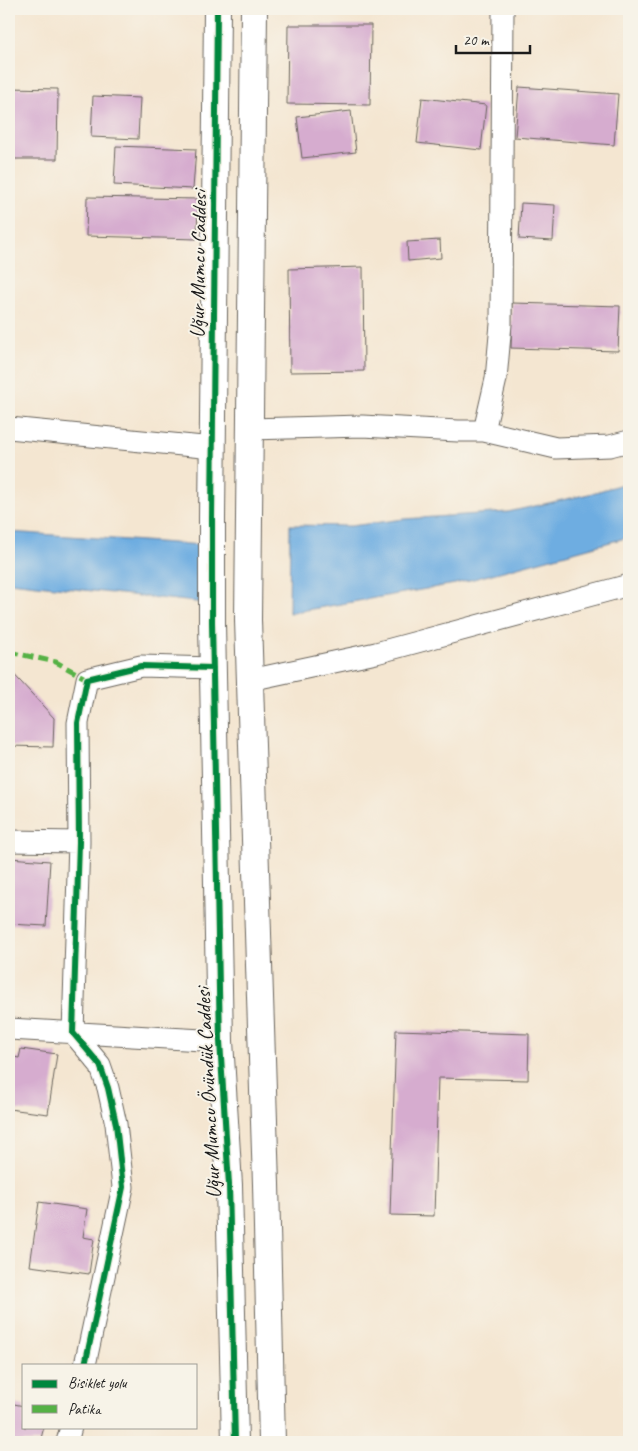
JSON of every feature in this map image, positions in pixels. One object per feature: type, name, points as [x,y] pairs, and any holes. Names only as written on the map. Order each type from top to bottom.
[{"type":"street","name":"Uğur Mumcu Caddesi","points":[[212,622],[217,9]]},
{"type":"street","points":[[254,9],[248,620],[266,1184],[272,1442]]},
{"type":"street","points":[[484,431],[496,379],[500,324],[504,9]]},
{"type":"street","points":[[250,430],[362,426],[484,431],[556,448],[610,446],[629,441]]},
{"type":"street","points":[[9,428],[213,448]]},
{"type":"street","points":[[250,680],[376,653],[629,585]]},
{"type":"street","name":"Uğur Mumcu Övündük Caddesi","points":[[212,622],[220,1041],[229,1185],[235,1442]]},
{"type":"street","points":[[85,1364],[123,1188],[116,1124],[108,1088],[100,1065],[72,1033],[79,842],[78,723],[87,679],[141,666],[214,668]]},
{"type":"street","points":[[9,841],[79,842]]},
{"type":"street","points":[[9,1029],[220,1041]]},
{"type":"street","points":[[67,1442],[71,1428]]},
{"type":"water","points":[[629,482],[629,537],[455,584],[289,613],[290,525],[351,526],[404,519],[508,512],[589,494]]},
{"type":"water","points":[[9,532],[203,545],[205,603],[9,582]]},
{"type":"building","points":[[288,25],[371,25],[370,105],[287,104]]},
{"type":"building","points":[[519,87],[618,94],[614,145],[515,137]]},
{"type":"building","points":[[9,88],[58,89],[57,159],[9,159]]},
{"type":"building","points":[[93,96],[140,98],[138,139],[91,137]]},
{"type":"building","points":[[422,98],[486,105],[481,150],[417,143]]},
{"type":"building","points":[[351,111],[356,152],[302,158],[297,117]]},
{"type":"building","points":[[116,146],[196,149],[193,189],[114,185]]},
{"type":"building","points":[[87,197],[198,199],[197,239],[86,236]]},
{"type":"building","points":[[521,203],[555,205],[553,241],[519,239]]},
{"type":"building","points":[[440,240],[441,258],[408,261],[407,242]]},
{"type":"building","points":[[363,267],[364,371],[290,372],[289,269]]},
{"type":"building","points":[[512,303],[620,306],[618,351],[511,348]]},
{"type":"building","points":[[9,669],[54,718],[53,747],[9,746]]},
{"type":"building","points":[[9,858],[50,861],[46,926],[9,924]]},
{"type":"building","points":[[396,1030],[529,1034],[528,1080],[438,1078],[434,1216],[390,1215]]},
{"type":"building","points":[[21,1049],[57,1054],[48,1114],[9,1109],[9,1056],[19,1058]]},
{"type":"building","points":[[39,1202],[87,1209],[83,1237],[94,1239],[89,1274],[30,1266]]},
{"type":"building","points":[[9,1403],[22,1406],[22,1428],[44,1428],[40,1442],[9,1442]]},
{"type":"marked path","points":[[9,652],[56,662],[87,679]]},
{"type":"cycle path","points":[[217,9],[212,622],[220,1041],[229,1185],[235,1442]]},
{"type":"cycle path","points":[[85,1364],[123,1187],[116,1124],[108,1088],[100,1065],[73,1033],[79,842],[78,723],[87,679],[141,666],[213,668]]}]
